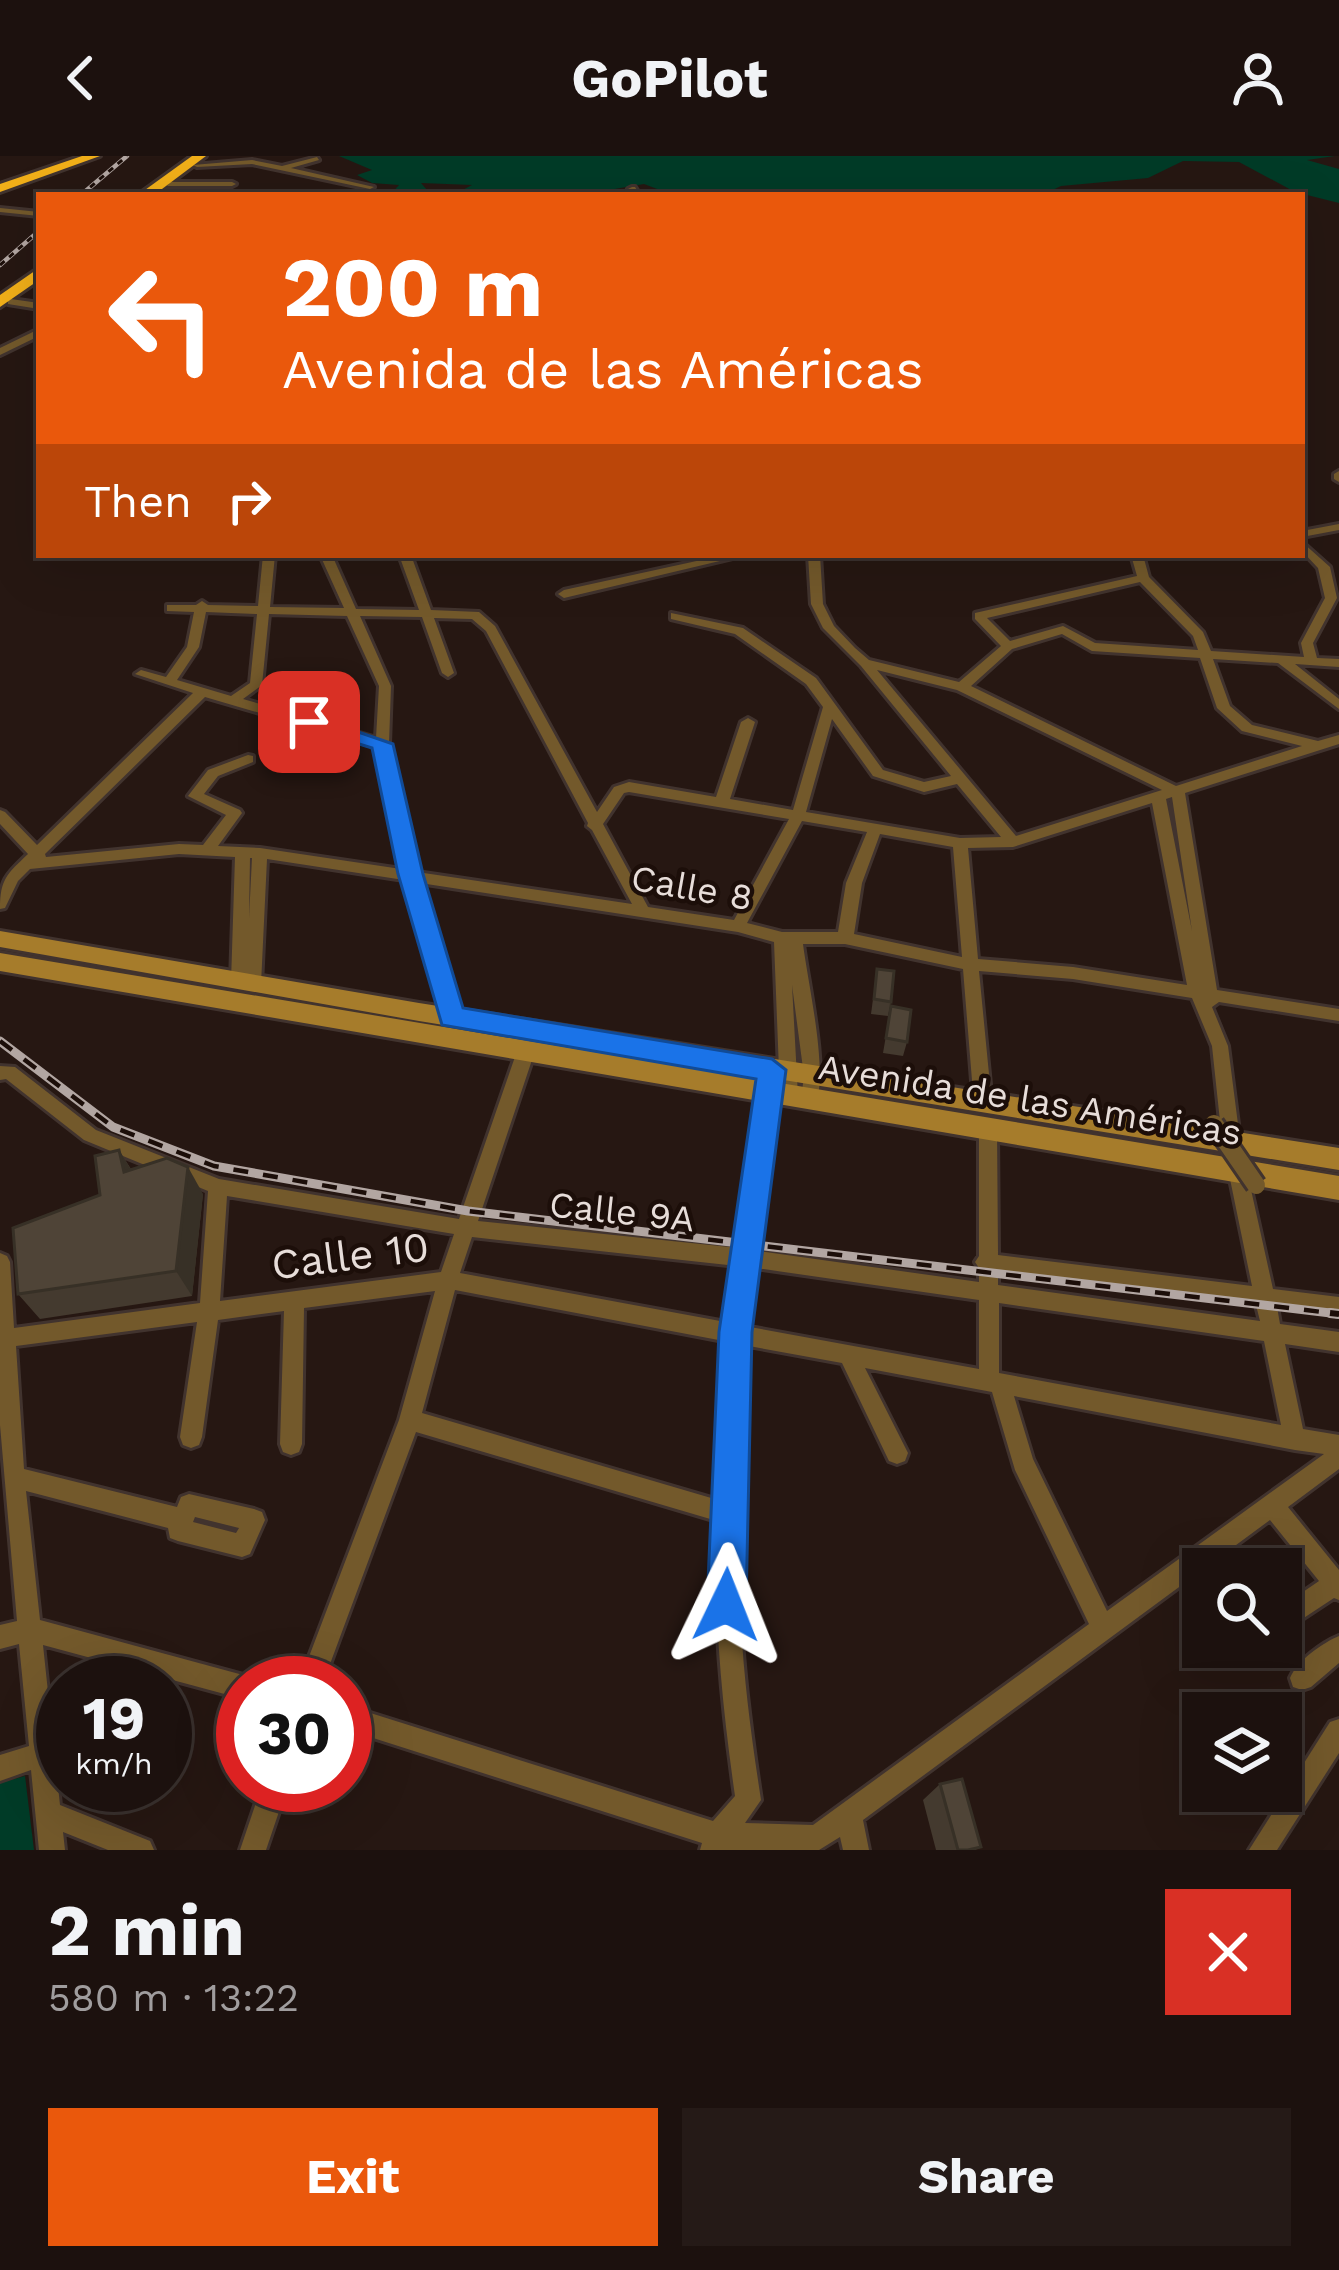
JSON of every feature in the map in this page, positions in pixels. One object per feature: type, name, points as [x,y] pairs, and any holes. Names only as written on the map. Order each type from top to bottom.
[{"type":"highway","points":[[0,186],[81,156]]},
{"type":"highway","points":[[0,186],[94,156]]},
{"type":"highway","points":[[159,192],[202,159]]},
{"type":"highway","points":[[150,192],[202,159]]},
{"type":"highway","points":[[4,305],[36,276]]},
{"type":"highway","points":[[4,305],[36,284]]},
{"type":"main road","name":"Avenida de las Américas","points":[[1,958],[251,989],[415,1022],[526,1051],[791,1084]]},
{"type":"main road","name":"Avenida de las Américas","points":[[415,1022],[452,1017],[986,1117],[1250,1176],[1339,1188]]},
{"type":"main road","name":"Avenida de las Américas","points":[[986,1117],[1221,1134],[1339,1159]]},
{"type":"street","points":[[298,156],[314,158]]},
{"type":"street","points":[[177,180],[282,168],[314,158]]},
{"type":"street","points":[[202,159],[242,161],[370,188]]},
{"type":"street","points":[[177,180],[232,184]]},
{"type":"street","points":[[0,210],[36,214]]},
{"type":"street","points":[[4,305],[36,306]]},
{"type":"street","points":[[0,352],[36,334]]},
{"type":"street","points":[[1305,533],[1339,527]]},
{"type":"street","points":[[1305,547],[1324,567],[1331,598],[1307,643],[1312,662]]},
{"type":"street","points":[[235,699],[256,685],[269,558]]},
{"type":"street","points":[[327,558],[385,686],[382,744],[410,874],[452,1017]]},
{"type":"street","points":[[406,558],[448,673]]},
{"type":"street","points":[[563,594],[725,558]]},
{"type":"street","points":[[814,558],[811,599],[836,639],[865,663],[1013,842]]},
{"type":"street","points":[[1138,558],[1143,578],[1199,635],[1224,708],[1247,728],[1321,746]]},
{"type":"street","points":[[1009,646],[979,616],[1143,578]]},
{"type":"street","points":[[169,682],[193,647],[202,605]]},
{"type":"street","points":[[171,608],[426,611],[483,620],[644,911]]},
{"type":"street","points":[[675,616],[739,631],[811,681],[878,773],[925,787],[958,779]]},
{"type":"street","points":[[962,687],[1009,646],[1063,630],[1092,647],[1339,663]]},
{"type":"street","points":[[1281,660],[1339,705]]},
{"type":"street","points":[[865,663],[962,687],[1178,793]]},
{"type":"street","points":[[141,674],[382,744]]},
{"type":"street","points":[[0,904],[12,878],[36,860],[203,691]]},
{"type":"street","points":[[738,926],[798,816],[828,710]]},
{"type":"street","points":[[714,803],[748,722]]},
{"type":"street","points":[[594,826],[619,790],[629,787],[960,844],[1013,842],[1339,739]]},
{"type":"street","points":[[206,850],[236,813],[195,796],[213,772],[248,759]]},
{"type":"street","points":[[1178,793],[1207,1000],[1220,1046],[1221,1134],[1250,1176],[1267,1298],[1295,1439]]},
{"type":"street","points":[[1158,795],[1194,982],[1207,1000]]},
{"type":"street","points":[[4,810],[36,860]]},
{"type":"street","points":[[845,938],[854,883],[874,829]]},
{"type":"street","points":[[960,844],[986,1117],[985,1262],[995,1384],[1023,1462],[1104,1630]]},
{"type":"street","name":"Calle 8","points":[[36,860],[206,850],[252,853],[644,911],[788,938],[845,938],[969,964],[1073,973],[1207,1000],[1339,1015]]},
{"type":"street","points":[[251,989],[252,853]]},
{"type":"street","points":[[716,1842],[748,1800],[737,1740],[726,1605],[736,1332],[747,1258],[791,1084],[788,938]]},
{"type":"street","points":[[320,1656],[410,1420],[448,1280],[526,1051]]},
{"type":"street","name":"Calle 9A","points":[[0,1073],[9,1072],[91,1135],[218,1187],[466,1228],[747,1258],[1339,1342]]},
{"type":"street","points":[[190,1437],[209,1312],[218,1187]]},
{"type":"street","points":[[0,1262],[14,1477],[36,1692]]},
{"type":"street","points":[[985,1262],[1339,1306]]},
{"type":"street","name":"Calle 10","points":[[4,1339],[448,1280],[1339,1446]]},
{"type":"street","points":[[290,1444],[294,1300]]},
{"type":"street","points":[[848,1354],[897,1453]]},
{"type":"street","points":[[410,1420],[729,1514]]},
{"type":"street","points":[[372,1726],[716,1842],[817,1838],[1339,1456]]},
{"type":"street","points":[[14,1477],[182,1520]]},
{"type":"street","points":[[1273,1506],[1337,1586],[1302,1608]]},
{"type":"street","points":[[0,1636],[29,1629],[216,1680]]},
{"type":"street","points":[[1302,1678],[1339,1648]]},
{"type":"street","points":[[1262,1850],[1339,1732]]},
{"type":"street","points":[[0,1768],[36,1756]]},
{"type":"street","points":[[254,1850],[266,1812]]},
{"type":"street","points":[[52,1850],[48,1813],[141,1850]]},
{"type":"street","points":[[850,1816],[856,1850]]},
{"type":"green space","points":[[339,156],[1335,156],[1307,160],[1339,169],[1339,203],[1295,192],[1239,162],[1183,161],[1148,178],[1061,186],[1048,192],[665,192],[644,184],[597,192],[459,192],[472,185],[421,183],[426,192],[393,192],[399,185],[372,183],[357,175],[372,170]]},
{"type":"green space","points":[[25,1776],[34,1850],[0,1850],[0,1783]]},
{"type":"building","points":[[877,969],[894,971],[891,1002],[874,999]]},
{"type":"building","points":[[891,1006],[911,1010],[907,1042],[886,1038]]},
{"type":"building","points":[[119,1150],[124,1172],[167,1158],[188,1167],[176,1271],[18,1294],[13,1228],[100,1195],[95,1156]]},
{"type":"building","points":[[962,1779],[981,1847],[968,1850],[958,1850],[940,1784]]},
{"type":"railway","points":[[85,192],[127,156]]},
{"type":"railway","points":[[0,265],[36,234]]},
{"type":"railway","points":[[0,1041],[113,1127],[214,1166],[468,1211],[1339,1314],[1330,1313]]},
{"type":"route","points":[[309,722],[382,744],[410,874],[452,1017],[772,1070],[736,1332],[726,1605]]}]
